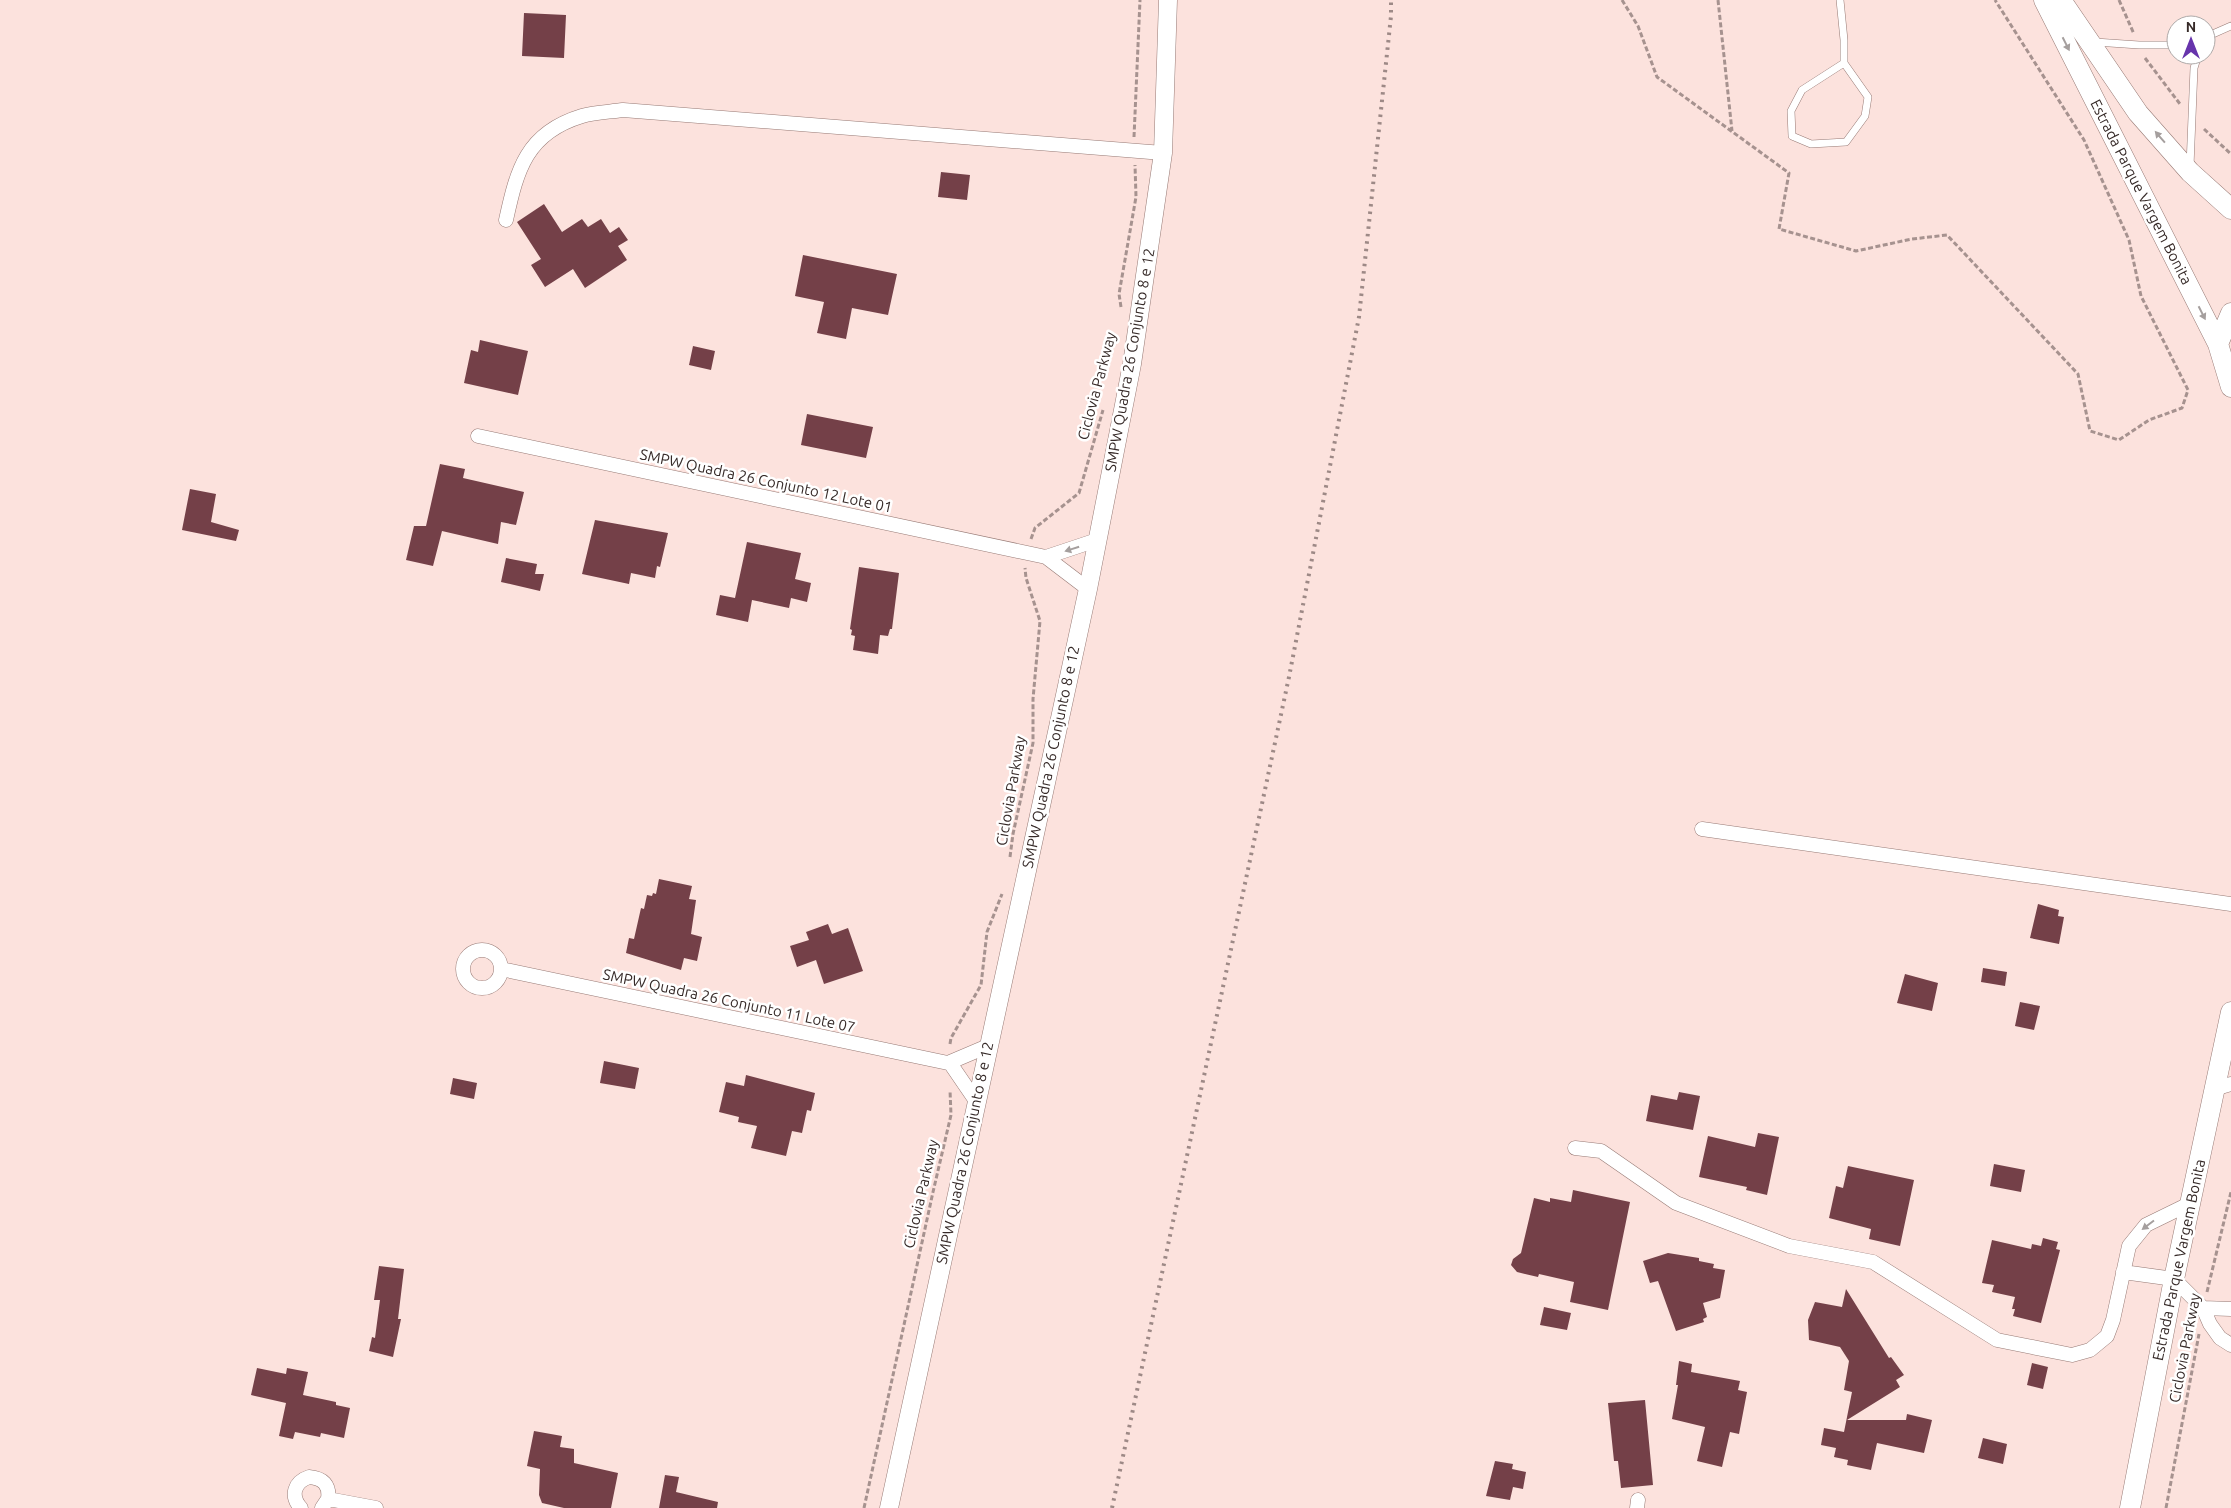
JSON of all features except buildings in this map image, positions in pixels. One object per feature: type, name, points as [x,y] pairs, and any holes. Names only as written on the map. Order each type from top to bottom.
[{"type":"main road","name":"Estrada Parque Vargem Bonita","points":[[2044,0],[2218,344],[2231,387]]},
{"type":"main road","name":"Estrada Parque Vargem Bonita","points":[[2061,0],[2138,113],[2190,172],[2231,208]]},
{"type":"main road","points":[[2218,344],[2231,313]]},
{"type":"main road","name":"Estrada Parque Vargem Bonita","points":[[2130,1508],[2174,1279],[2191,1203],[2222,1086],[2230,1020]]},
{"type":"street","name":"SMPW Quadra 26 Conjunto 8 e 12","points":[[889,1508],[1088,588],[1132,364],[1163,153],[1168,0]]},
{"type":"street","points":[[506,220],[515,180],[522,165],[541,136],[561,124],[583,115],[623,110],[1163,153]]},
{"type":"street","name":"SMPW Quadra 26 Conjunto 12 Lote 01","points":[[478,436],[1046,557],[1088,588]]},
{"type":"street","name":"SMPW Quadra 26 Conjunto 12 Lote 01","points":[[1046,557],[1097,540]]},
{"type":"street","points":[[1702,829],[2231,904]]},
{"type":"street","name":"SMPW Quadra 26 Conjunto 11 Lote 07","points":[[501,969],[949,1063]]},
{"type":"street","points":[[976,1101],[949,1063],[988,1046]]},
{"type":"street","points":[[1575,1148],[1601,1151],[1676,1203],[1789,1246],[1873,1262],[1998,1340],[2072,1355],[2090,1350],[2107,1336],[2113,1320],[2129,1246],[2146,1225],[2191,1203]]},
{"type":"street","points":[[2122,1272],[2174,1279],[2204,1308],[2210,1324],[2220,1338],[2231,1345]]},
{"type":"street","points":[[2204,1308],[2231,1309]]},
{"type":"street","points":[[301,1508],[294,1496],[295,1490],[298,1483],[309,1477],[322,1480],[329,1492],[325,1503],[376,1508]]},
{"type":"lane","points":[[1840,0],[1844,63],[1868,97],[1865,116],[1846,142],[1811,144],[1792,136],[1791,110],[1802,90],[1844,63]]},
{"type":"lane","points":[[2216,34],[2231,26]]},
{"type":"lane","points":[[2090,42],[2139,46],[2166,45]]},
{"type":"lane","points":[[2190,172],[2195,65]]},
{"type":"path","points":[[1122,310],[1119,294],[1136,197],[1134,126],[1140,0]]},
{"type":"path","points":[[1622,0],[1638,26],[1657,77],[1790,174],[1778,229],[1856,251],[1912,238],[1948,235],[2078,374],[2090,431],[2119,440],[2149,420],[2182,408],[2188,390],[2141,296],[2129,240],[2084,140],[1995,0]]},
{"type":"path","points":[[1718,0],[1732,132]]},
{"type":"path","points":[[2119,0],[2145,58],[2192,119],[2231,154]]},
{"type":"path","name":"Ciclovia Parkway","points":[[1010,862],[1013,834],[1033,743],[1033,699],[1040,621],[1026,578],[1024,553],[1035,528],[1079,493],[1103,410]]},
{"type":"path","name":"Ciclovia Parkway","points":[[864,1508],[932,1192],[951,1114],[949,1063],[951,1038],[981,985],[987,932],[1004,889]]},
{"type":"path","name":"Ciclovia Parkway","points":[[2166,1508],[2204,1308],[2231,1192]]},
{"type":"railway","points":[[1112,1508],[1289,677],[1359,317],[1391,16],[1391,0]]}]
